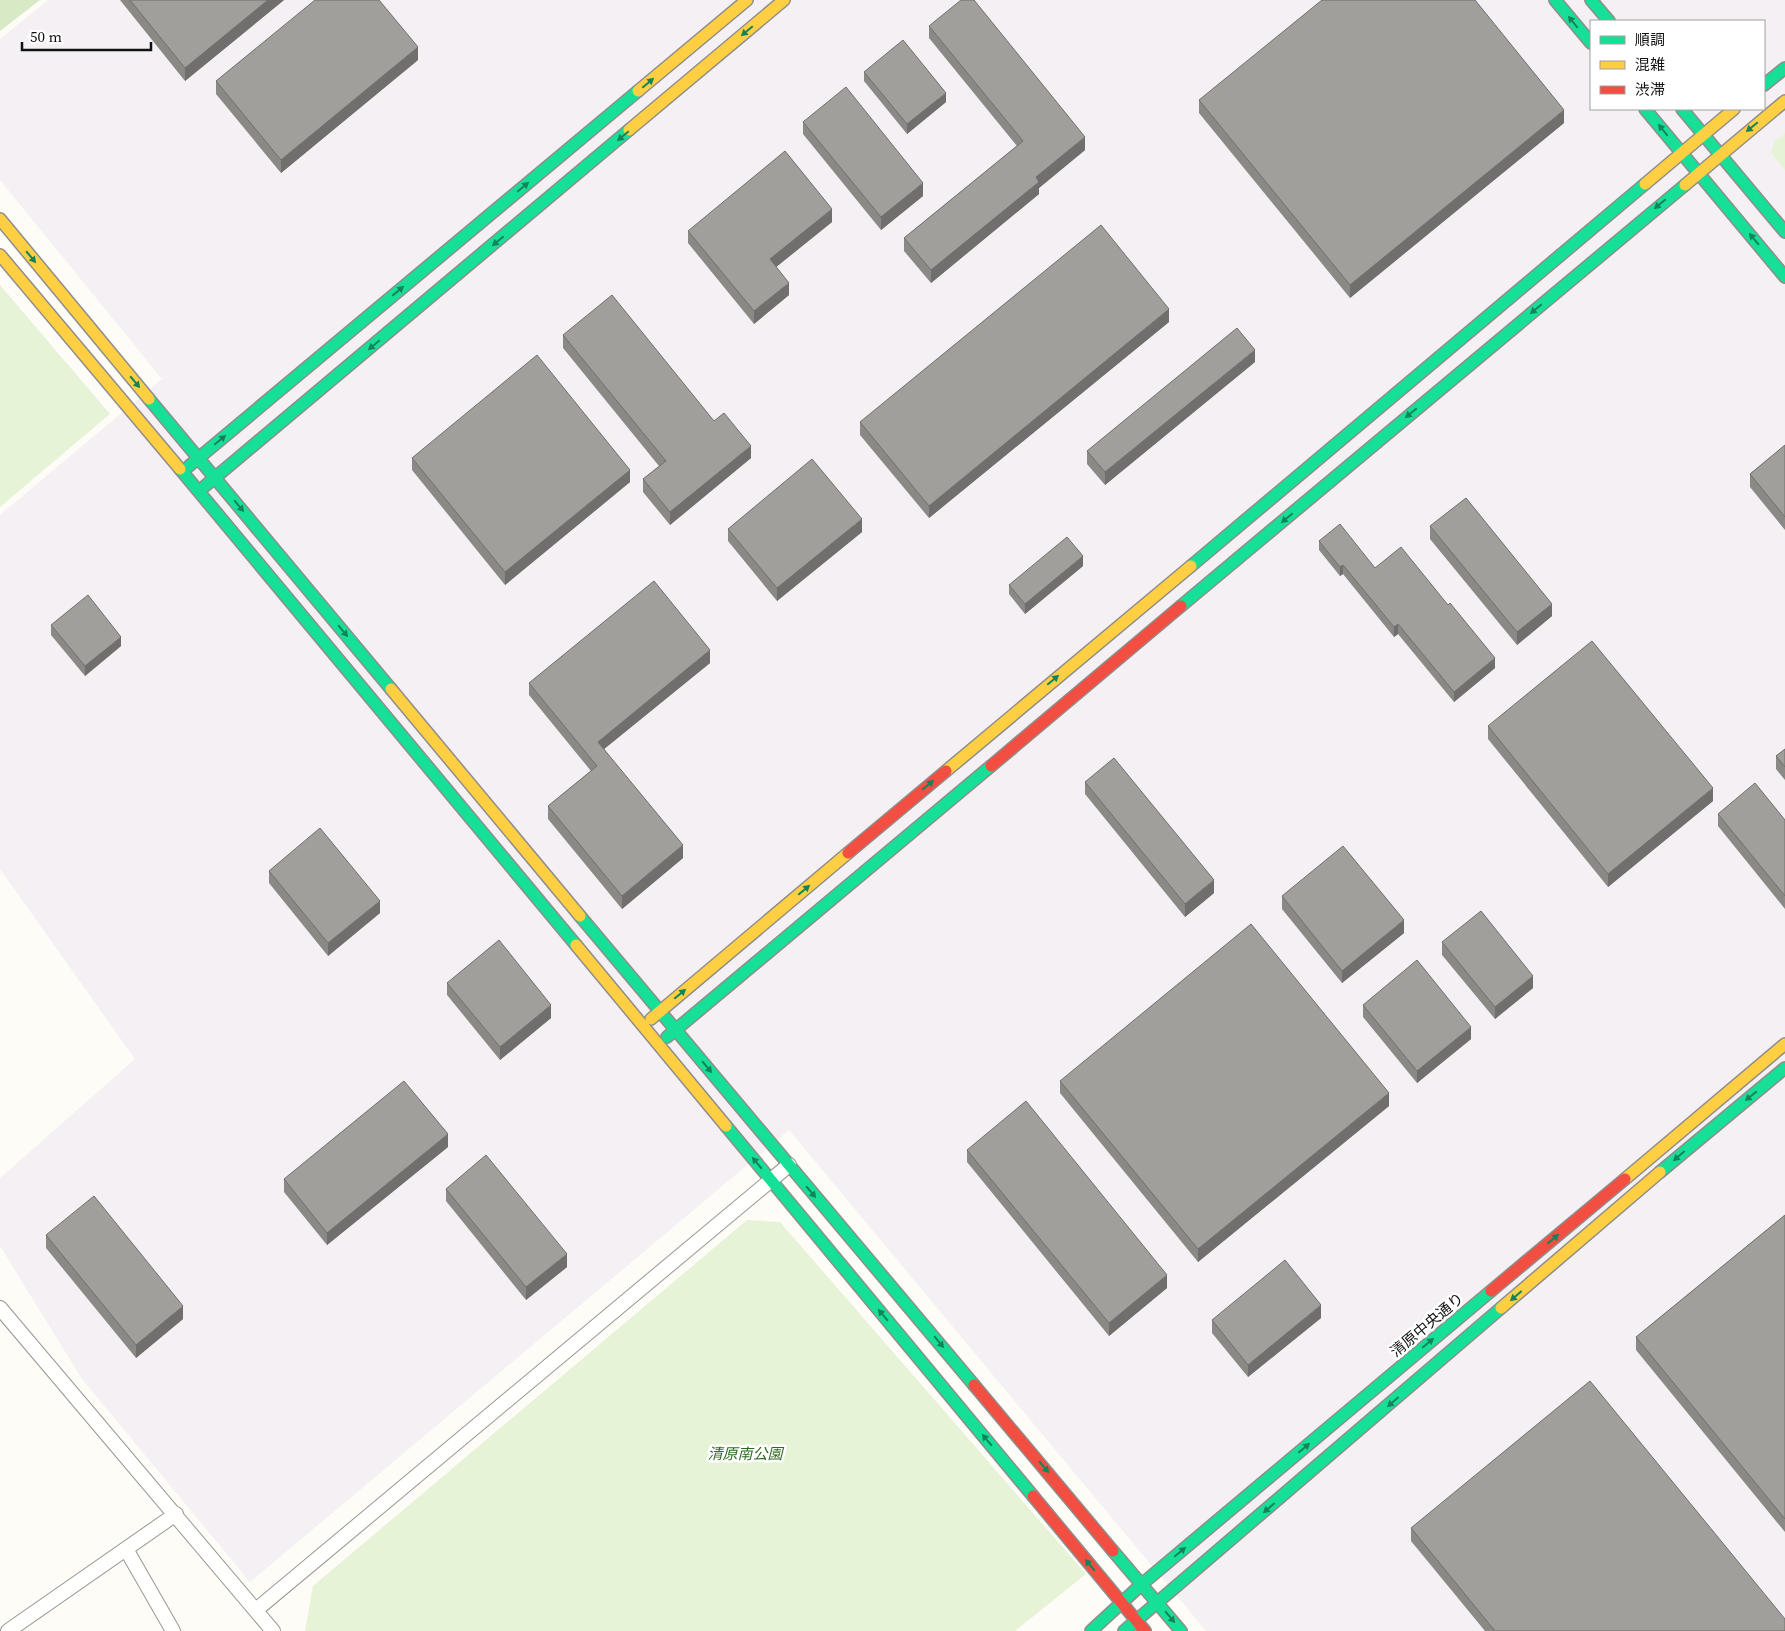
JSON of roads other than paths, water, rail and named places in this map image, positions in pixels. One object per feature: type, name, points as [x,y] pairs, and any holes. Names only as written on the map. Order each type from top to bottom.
[{"type":"street","points":[[183,472],[747,0]]},
{"type":"street","points":[[199,491],[784,0]]},
{"type":"street","points":[[1556,0],[1590,43]]},
{"type":"street","points":[[1591,0],[1608,20]]},
{"type":"street","points":[[1765,84],[1785,68]]},
{"type":"street","points":[[658,1044],[1785,101]]},
{"type":"street","points":[[1646,110],[1785,277]]},
{"type":"street","points":[[1683,110],[1785,232]]},
{"type":"street","points":[[643,1026],[1680,152],[1733,110]]},
{"type":"street","points":[[0,219],[660,1011],[1182,1631]]},
{"type":"street","points":[[0,255],[199,491],[1145,1631]]},
{"type":"street","name":"清原中央通り","points":[[1091,1631],[1142,1584],[1785,1044]]},
{"type":"street","points":[[1124,1631],[1716,1124],[1785,1068]]},
{"type":"street","points":[[256,1610],[789,1165]]},
{"type":"street","points":[[0,1308],[273,1631]]},
{"type":"street","points":[[8,1631],[176,1514]]},
{"type":"street","points":[[126,1549],[172,1631]]},
{"type":"park label","name":"清原南公園","points":[[745,1454]]}]
